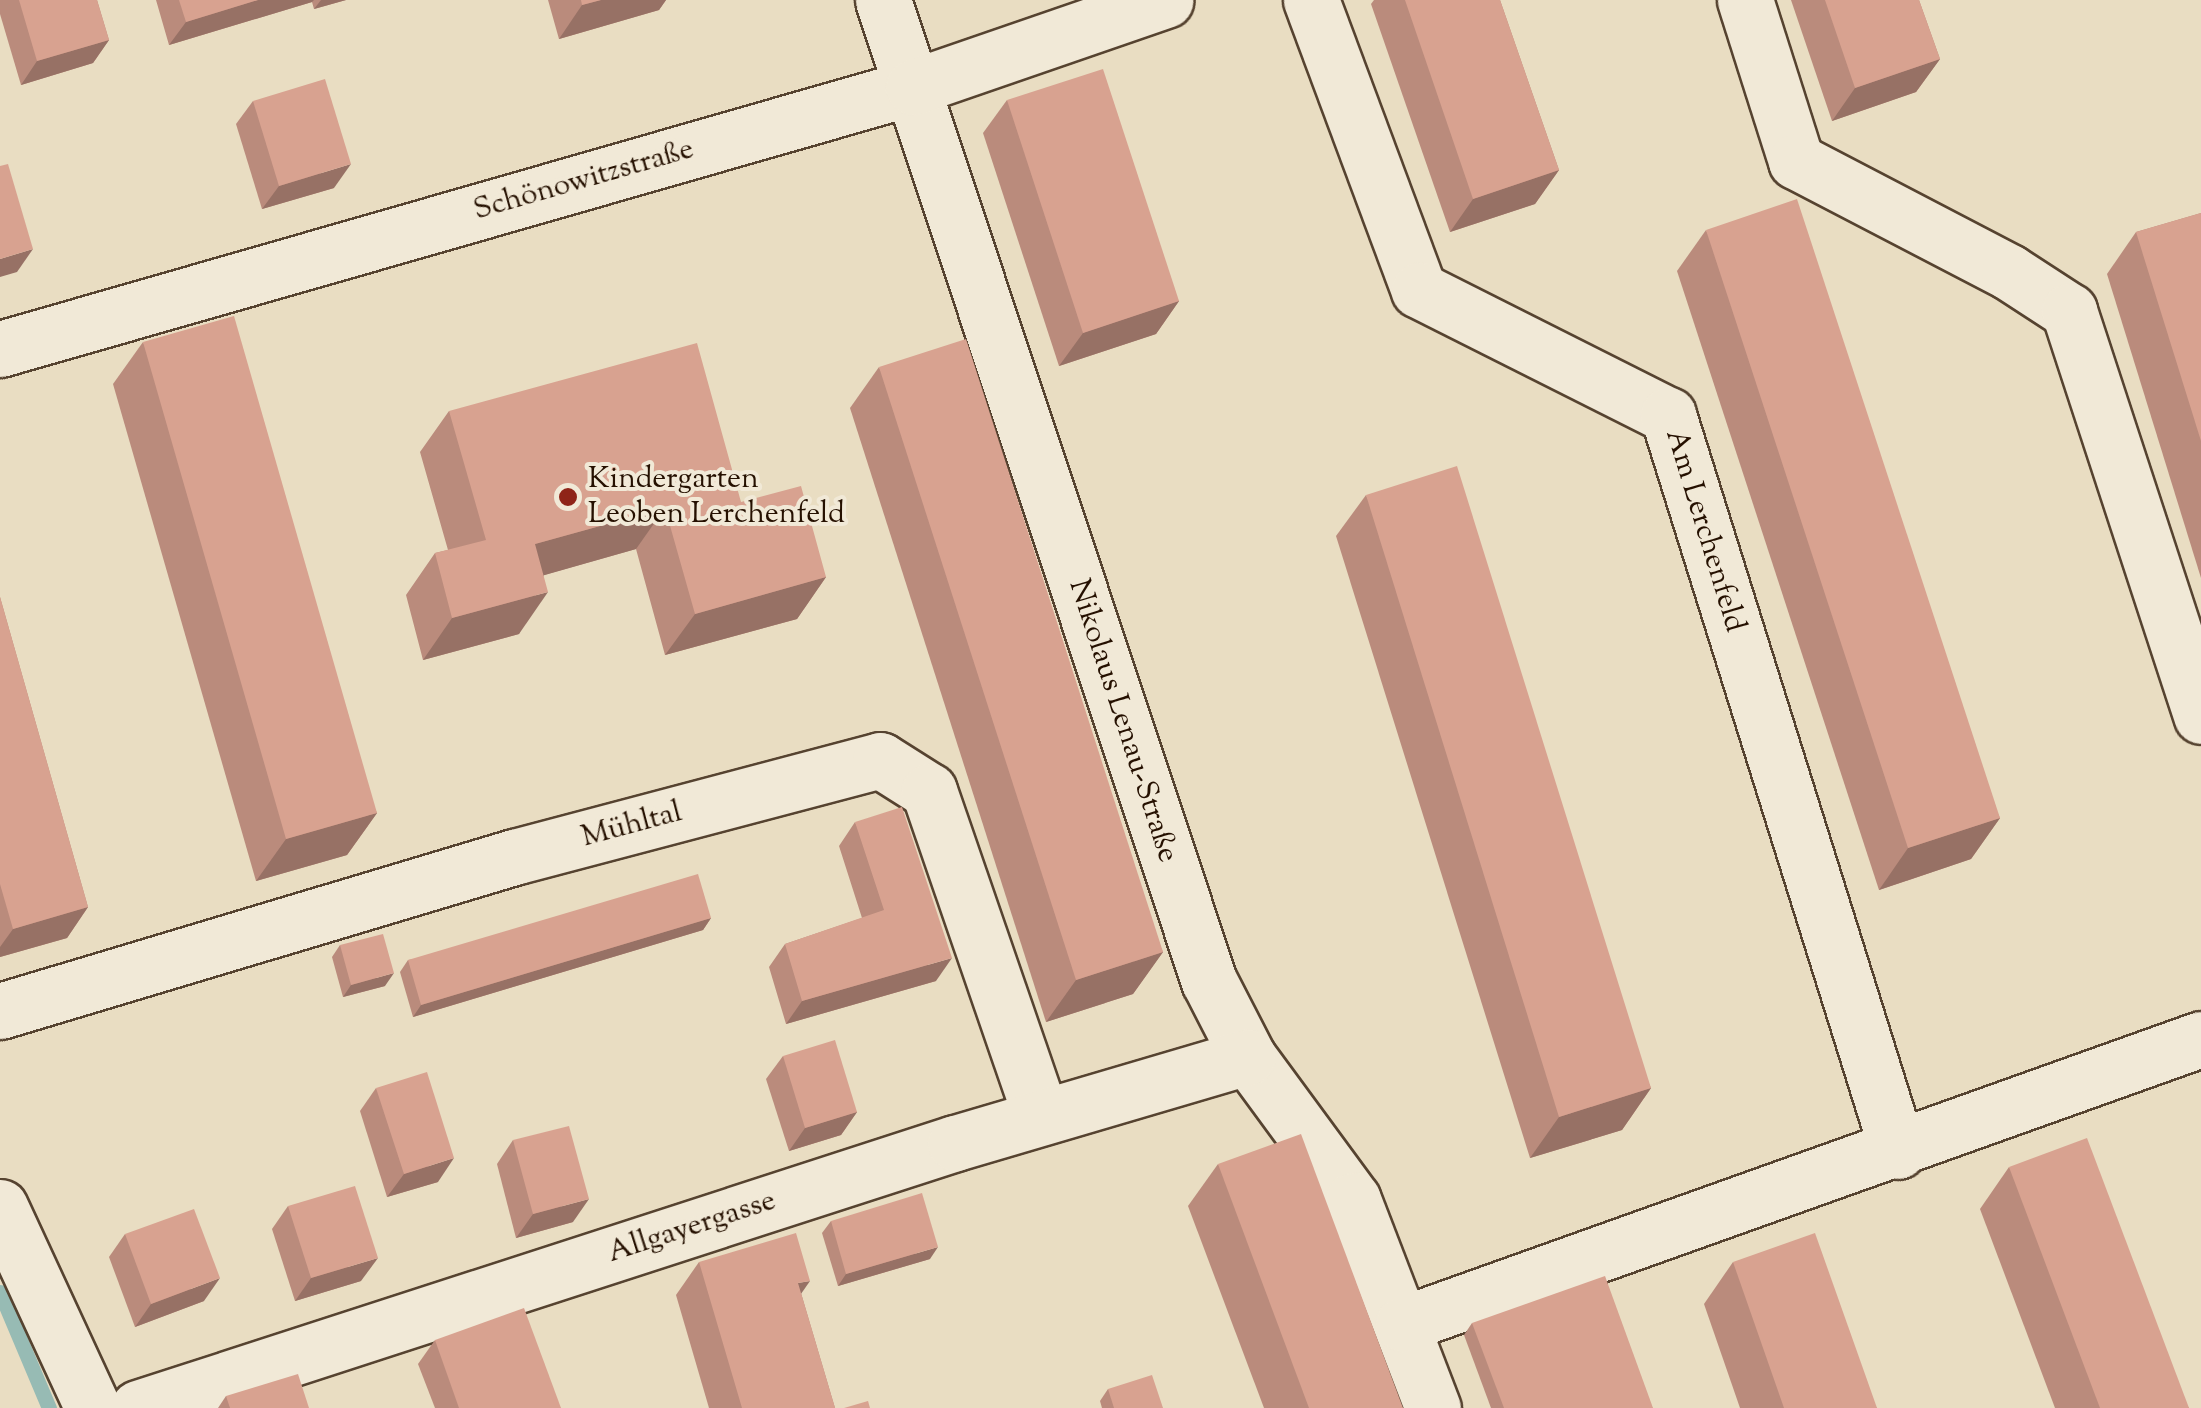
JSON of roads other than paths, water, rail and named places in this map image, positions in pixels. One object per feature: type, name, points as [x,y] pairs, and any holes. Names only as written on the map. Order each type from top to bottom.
[{"type":"street","name":"Nikolaus Lenau-Straße","points":[[883,0],[1209,980],[1248,1057],[1353,1200],[1433,1408]]},
{"type":"street","name":"Schönowitzstraße","points":[[0,349],[913,87],[1165,0]]},
{"type":"street","name":"Am Lerchenfeld","points":[[1311,0],[1419,290],[1668,415],[1898,1150]]},
{"type":"street","points":[[1745,0],[1796,161],[2009,272],[2069,311],[2201,716]]},
{"type":"street","name":"Mühltal","points":[[0,1012],[514,858],[880,760],[930,791],[1041,1116]]},
{"type":"street","points":[[1403,1324],[2201,1040]]},
{"type":"street","name":"Allgayergasse","points":[[138,1408],[1041,1116],[1248,1057]]},
{"type":"street","points":[[0,1208],[93,1408]]},
{"type":"waterway","points":[[0,1292],[49,1408]]},
{"type":"place","name":"Kindergarten Leoben Lerchenfeld","points":[[568,497]]}]
